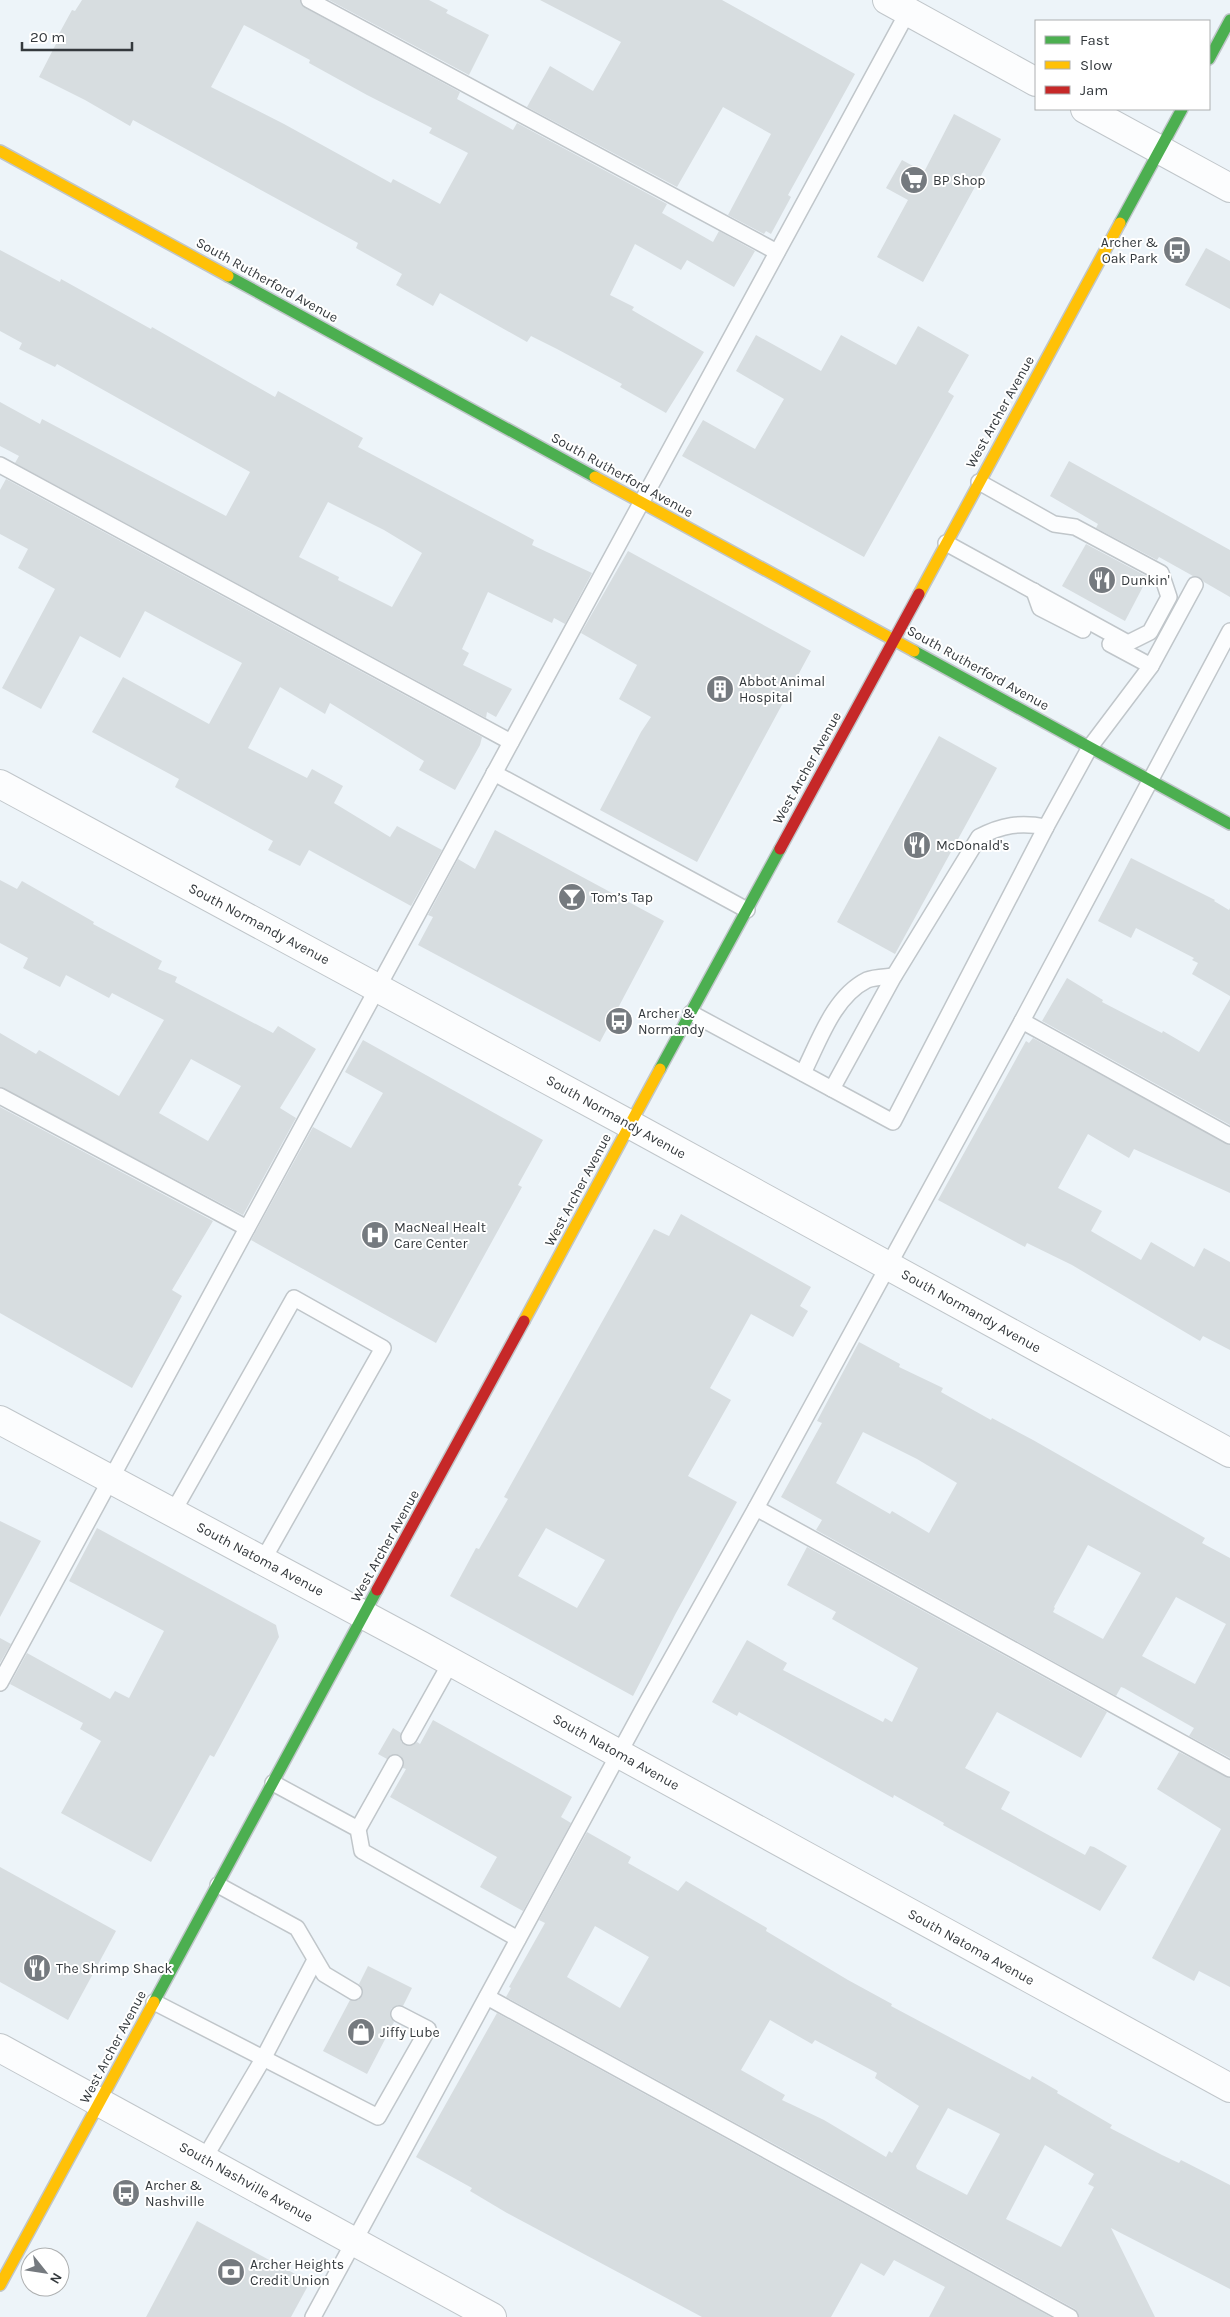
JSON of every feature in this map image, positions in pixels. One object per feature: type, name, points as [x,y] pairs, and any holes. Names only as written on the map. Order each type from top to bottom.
[{"type":"main road","points":[[1210,57],[1230,20]]},
{"type":"main road","name":"West Archer Avenue","points":[[0,2285],[6,2262],[100,2102],[1181,110]]},
{"type":"main road","name":"South Rutherford Avenue","points":[[0,151],[1230,824]]},
{"type":"street","points":[[903,4],[1035,81]]},
{"type":"street","points":[[1087,110],[1230,188]]},
{"type":"street","name":"South Normandy Avenue","points":[[0,784],[631,1125],[1230,1453]]},
{"type":"street","name":"South Natoma Avenue","points":[[0,1420],[365,1615],[1230,2088]]},
{"type":"street","name":"South Nashville Avenue","points":[[0,2048],[492,2317]]},
{"type":"lane","points":[[309,0],[777,252]]},
{"type":"lane","points":[[0,1682],[777,252],[903,4]]},
{"type":"lane","points":[[0,466],[511,742]]},
{"type":"lane","points":[[946,544],[1128,643],[1150,632],[1169,597],[1162,573],[1076,527],[1054,524],[979,482]]},
{"type":"lane","points":[[691,1013],[893,1122],[1046,827],[1090,747],[1151,666],[1196,585]]},
{"type":"lane","points":[[1034,591],[1040,608],[1151,666]]},
{"type":"lane","points":[[313,2317],[619,1754],[756,1508],[883,1264],[1022,1021],[1230,631]]},
{"type":"lane","points":[[494,773],[747,910]]},
{"type":"lane","points":[[832,1089],[894,976],[979,837],[999,827],[1017,823],[1046,827]]},
{"type":"lane","points":[[803,1073],[837,1007],[854,989],[869,979],[894,976]]},
{"type":"lane","points":[[1022,1021],[1230,1136]]},
{"type":"lane","points":[[0,1096],[247,1228]]},
{"type":"lane","points":[[173,1512],[294,1298],[383,1348],[263,1560]]},
{"type":"lane","points":[[756,1508],[1230,1769]]},
{"type":"lane","points":[[409,1737],[451,1662]]},
{"type":"lane","points":[[395,1763],[358,1829],[362,1851],[518,1939]]},
{"type":"lane","points":[[273,1783],[358,1829]]},
{"type":"lane","points":[[218,1885],[296,1928],[324,1974],[354,1992]]},
{"type":"lane","points":[[204,2159],[263,2059],[315,1960]]},
{"type":"lane","points":[[487,1997],[1070,2317]]},
{"type":"lane","points":[[154,2002],[378,2117],[428,2030],[399,2014]]},
{"type":"building","points":[[82,0],[300,0],[305,8],[460,92],[457,99],[513,130],[517,123],[667,204],[662,213],[713,242],[719,231],[755,251],[734,287],[687,260],[681,270],[635,244],[610,295],[634,307],[632,310],[704,352],[666,413],[620,387],[622,384],[557,349],[531,336],[527,342],[440,293],[433,306],[396,285],[402,274],[356,248],[358,243],[133,120],[130,126],[85,100],[39,77],[56,44],[54,43],[72,10],[75,11]],"holes":[[[244,25],[310,60],[309,63],[432,128],[429,133],[468,153],[440,204],[393,179],[391,183],[284,124],[211,87]]]},
{"type":"building","points":[[329,0],[429,0],[448,10],[446,13],[489,35],[469,75]]},
{"type":"building","points":[[540,0],[722,0],[855,74],[788,195],[791,197],[771,234],[766,231],[764,234],[728,215],[771,134],[723,107],[677,187],[527,107],[550,66],[593,91],[621,42]]},
{"type":"building","points":[[954,114],[1001,139],[923,282],[877,257],[908,200],[886,188],[902,160],[924,172]]},
{"type":"building","points":[[1206,248],[1230,261],[1230,309],[1185,285]]},
{"type":"building","points":[[0,250],[60,282],[61,279],[151,329],[152,327],[275,397],[278,391],[363,438],[358,447],[534,540],[532,545],[592,573],[565,624],[554,618],[552,623],[488,592],[462,649],[469,653],[463,665],[512,689],[496,717],[487,712],[486,718],[15,463],[19,456],[0,446],[0,402],[40,424],[42,419],[226,516],[250,472],[57,364],[55,367],[19,349],[22,343],[0,331]],"holes":[[[328,502],[384,530],[422,553],[392,607],[338,580],[339,577],[299,557]]]},
{"type":"building","points":[[918,326],[969,355],[948,392],[954,396],[864,557],[682,456],[703,420],[755,449],[784,399],[736,371],[756,335],[821,371],[841,335],[896,365]]},
{"type":"building","points":[[1069,461],[1230,550],[1230,597],[1199,577],[1193,576],[1159,557],[1157,560],[1096,528],[1098,524],[1050,496]]},
{"type":"building","points":[[6,479],[482,737],[480,745],[455,790],[419,770],[424,761],[330,703],[325,714],[280,687],[248,748],[307,778],[312,769],[343,786],[334,803],[390,837],[397,826],[442,850],[411,906],[309,850],[300,866],[268,850],[273,841],[175,787],[179,779],[92,732],[123,677],[209,724],[242,663],[145,611],[120,658],[80,636],[41,709],[2,688],[55,589],[18,568],[28,549],[0,534],[0,490]]},
{"type":"building","name":"Dunkin'","points":[[1086,544],[1148,577],[1125,621],[1062,586]]},
{"type":"building","points":[[628,551],[811,651],[697,862],[600,810],[641,732],[651,717],[619,699],[637,665],[581,633]]},
{"type":"building","name":"McDonald's","points":[[939,736],[997,768],[895,954],[837,922]]},
{"type":"building","points":[[495,830],[664,921],[600,1042],[418,945],[433,917],[428,915],[458,859],[475,869]]},
{"type":"building","points":[[1131,858],[1215,900],[1229,910],[1230,908],[1230,996],[1192,974],[1198,963],[1192,960],[1194,958],[1136,928],[1131,938],[1098,921]]},
{"type":"building","points":[[0,880],[17,889],[22,881],[94,922],[93,924],[162,961],[158,969],[177,977],[175,982],[273,1033],[278,1026],[316,1049],[280,1108],[296,1118],[243,1215],[0,1087],[0,1033],[36,1054],[39,1050],[119,1096],[164,1020],[112,993],[109,998],[66,975],[60,987],[23,968],[28,958],[0,943]],"holes":[[[191,1059],[241,1086],[208,1141],[159,1113]]]},
{"type":"building","points":[[1067,978],[1103,1000],[1102,1002],[1162,1033],[1163,1031],[1199,1052],[1230,999],[1230,1125],[1042,1021]]},
{"type":"building","points":[[1033,1038],[1230,1145],[1230,1193],[1134,1149],[1129,1158],[1088,1134],[1058,1188],[1102,1211],[1091,1231],[1141,1260],[1151,1242],[1194,1267],[1204,1248],[1230,1262],[1230,1350],[1203,1336],[1200,1341],[1072,1265],[1027,1243],[1025,1247],[938,1200],[1026,1041],[1029,1043]]},
{"type":"building","name":"MacNeal Healt Care Center","points":[[363,1040],[543,1140],[518,1185],[522,1187],[436,1343],[251,1240],[313,1127],[351,1148],[383,1093],[345,1072]]},
{"type":"building","points":[[0,1107],[213,1221],[172,1290],[182,1296],[132,1388],[0,1313]]},
{"type":"building","points":[[681,1214],[811,1287],[800,1306],[808,1311],[793,1337],[751,1314],[710,1388],[731,1400],[688,1476],[737,1502],[633,1696],[450,1596],[476,1548],[479,1549],[508,1499],[504,1497],[654,1229],[669,1236]],"holes":[[[546,1528],[605,1560],[577,1608],[518,1576]]]},
{"type":"building","points":[[859,1342],[900,1364],[899,1367],[943,1388],[941,1392],[991,1420],[992,1418],[1033,1440],[1205,1538],[1202,1543],[1230,1558],[1230,1758],[1189,1736],[1194,1728],[1124,1688],[1121,1687],[1116,1696],[816,1530],[822,1520],[781,1497],[822,1423],[817,1421]],"holes":[[[863,1432],[917,1459],[957,1483],[929,1533],[892,1511],[890,1514],[836,1483]],[[1088,1545],[1141,1573],[1103,1639],[1053,1612]],[[1176,1597],[1226,1624],[1195,1684],[1142,1656]]]},
{"type":"building","points":[[0,1521],[41,1541],[0,1617]]},
{"type":"building","points":[[97,1528],[276,1625],[279,1637],[214,1757],[210,1755],[151,1862],[61,1813],[101,1741],[80,1729],[83,1723],[10,1684],[27,1653],[110,1699],[115,1691],[129,1698],[164,1631],[69,1581]]},
{"type":"building","points":[[807,1547],[1107,1712],[1081,1758],[997,1712],[965,1768],[1010,1792],[1001,1809],[1085,1855],[1090,1846],[1094,1847],[1127,1866],[1100,1911],[943,1825],[944,1823],[894,1795],[893,1798],[739,1712],[737,1716],[712,1702],[747,1640],[787,1663],[783,1670],[883,1722],[885,1718],[892,1722],[918,1668],[832,1619],[836,1612],[787,1585]]},
{"type":"building","points":[[0,1638],[11,1644],[0,1663]]},
{"type":"building","points":[[433,1720],[572,1797],[561,1817],[571,1823],[523,1911],[480,1887],[497,1857],[390,1797],[406,1769],[403,1768],[403,1759],[399,1755],[391,1755],[387,1759],[378,1754],[393,1728],[401,1733],[401,1742],[410,1746],[417,1742],[420,1744]]},
{"type":"building","points":[[1179,1752],[1230,1778],[1230,1987],[1199,1971],[1194,1981],[1152,1958],[1221,1829],[1157,1789]]},
{"type":"building","points":[[587,1832],[631,1857],[628,1863],[678,1891],[686,1881],[767,1928],[766,1931],[848,1980],[892,2004],[891,2006],[1030,2080],[1032,2076],[1112,2125],[1110,2128],[1162,2155],[1179,2163],[1181,2160],[1230,2185],[1230,2289],[1111,2228],[1155,2317],[1079,2317],[1075,2309],[506,1997],[511,1988],[509,1987],[545,1923],[539,1920]],"holes":[[[595,1926],[649,1957],[620,2008],[567,1977]],[[770,2020],[812,2044],[815,2040],[877,2073],[875,2078],[919,2106],[892,2153],[889,2151],[886,2157],[824,2120],[782,2100],[785,2095],[741,2070]],[[948,2108],[1000,2134],[967,2195],[917,2169],[916,2166]],[[1045,2145],[1094,2174],[1088,2184],[1094,2187],[1061,2247],[1006,2219]]]},
{"type":"building","points":[[0,1867],[116,1931],[68,2020],[0,1982]]},
{"type":"building","name":"Jiffy Lube","points":[[368,1966],[412,1988],[403,2006],[398,2005],[391,2009],[390,2015],[394,2022],[367,2074],[323,2051],[350,2000],[358,2000],[362,1996],[362,1988],[359,1984]]},
{"type":"building","points":[[497,2013],[1051,2317],[929,2317],[945,2287],[894,2260],[884,2276],[861,2263],[831,2317],[702,2317],[507,2213],[470,2191],[472,2188],[416,2157]]},
{"type":"building","name":"Archer Heights Credit Union","points":[[197,2221],[310,2282],[291,2317],[146,2317]]},
{"type":"traffic: fast","points":[[1210,57],[1230,20]]},
{"type":"traffic: fast","points":[[1120,223],[1181,110]]},
{"type":"traffic: fast","points":[[228,276],[595,477]]},
{"type":"traffic: fast","points":[[914,651],[1230,824]]},
{"type":"traffic: fast","points":[[660,1069],[780,849]]},
{"type":"traffic: fast","points":[[154,2002],[377,1590]]},
{"type":"traffic: slow","points":[[0,151],[228,276]]},
{"type":"traffic: slow","points":[[919,594],[1120,223]]},
{"type":"traffic: slow","points":[[595,477],[914,651]]},
{"type":"traffic: slow","points":[[524,1321],[660,1069]]},
{"type":"traffic: slow","points":[[0,2285],[154,2002]]},
{"type":"traffic: jam","points":[[780,849],[919,594]]},
{"type":"traffic: jam","points":[[377,1590],[524,1321]]},
{"type":"place","name":"BP Shop","points":[[914,180]]},
{"type":"place","name":"Archer & Oak Park","points":[[1177,250]]},
{"type":"place","name":"Dunkin'","points":[[1102,580]]},
{"type":"place","name":"Abbot Animal Hospital","points":[[720,689]]},
{"type":"place","name":"McDonald's","points":[[917,845]]},
{"type":"place","name":"Tom’s Tap","points":[[572,897]]},
{"type":"place","name":"Archer & Normandy","points":[[619,1021]]},
{"type":"place","name":"MacNeal Healt Care Center","points":[[375,1235]]},
{"type":"place","name":"The Shrimp Shack","points":[[37,1968]]},
{"type":"place","name":"Jiffy Lube","points":[[361,2032]]},
{"type":"place","name":"Archer & Nashville","points":[[126,2193]]},
{"type":"place","name":"Archer Heights Credit Union","points":[[231,2272]]}]
